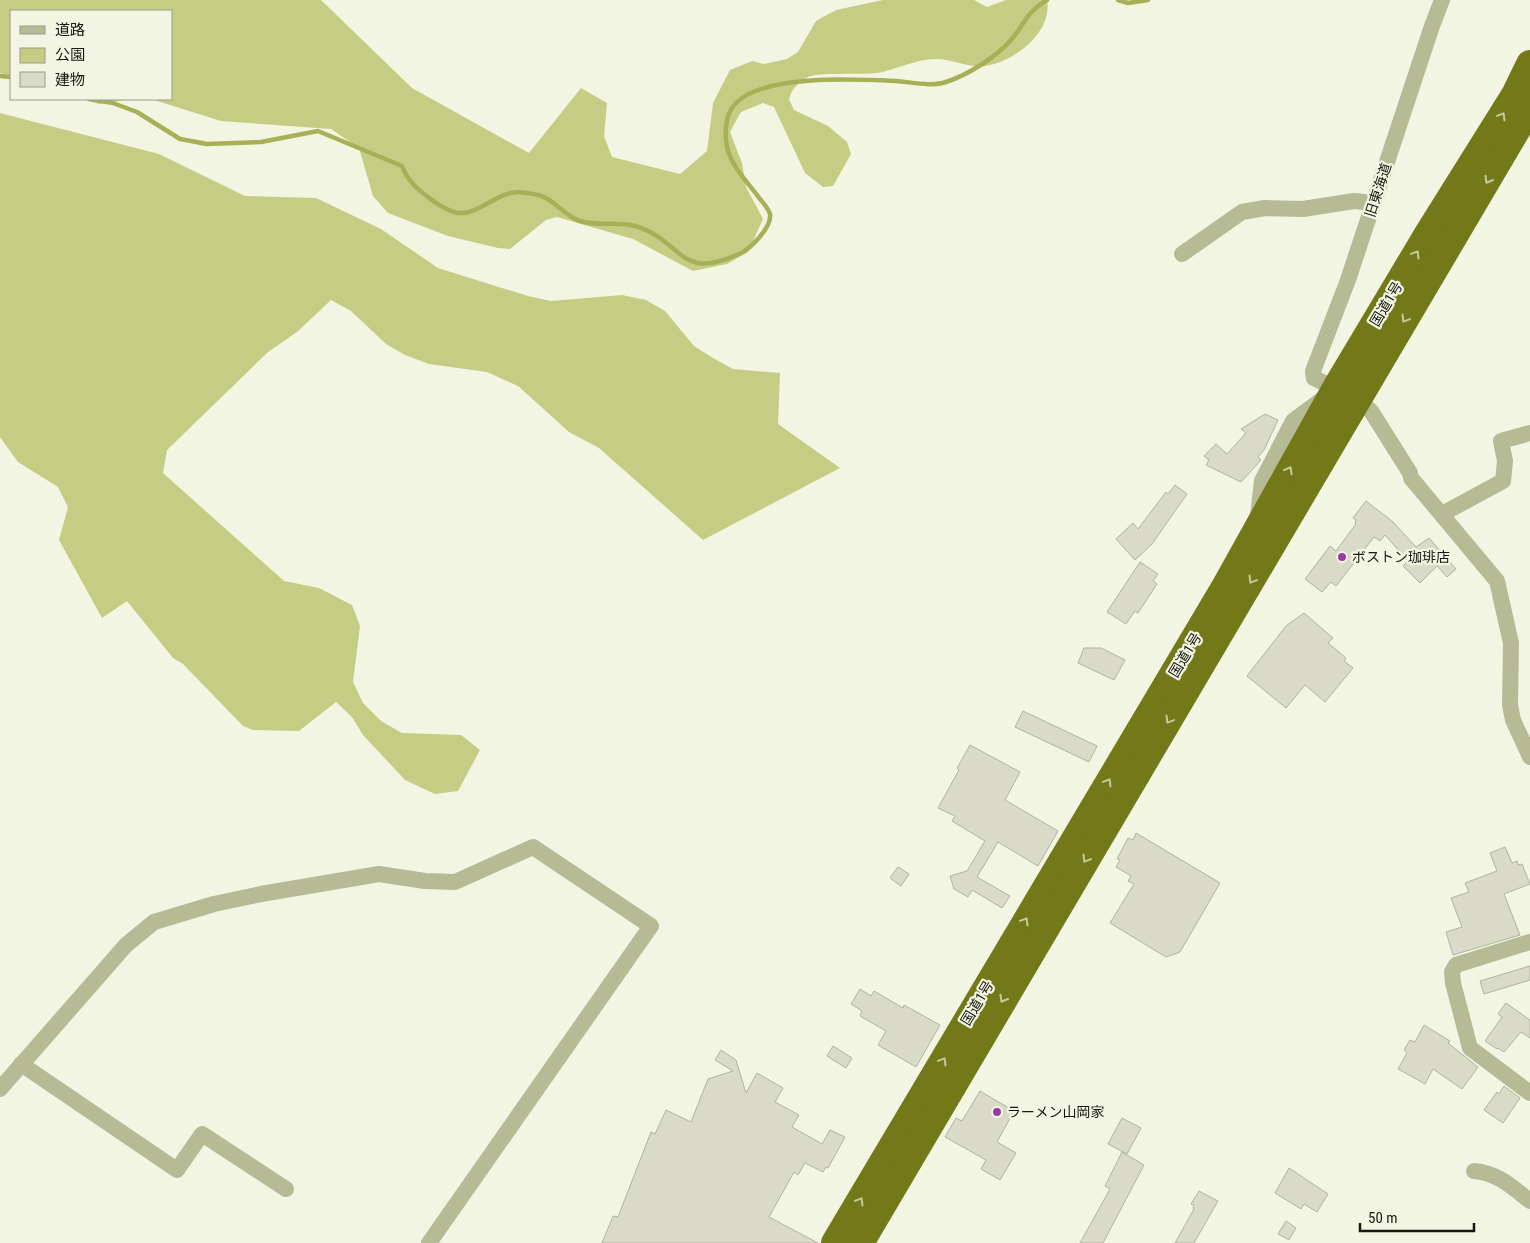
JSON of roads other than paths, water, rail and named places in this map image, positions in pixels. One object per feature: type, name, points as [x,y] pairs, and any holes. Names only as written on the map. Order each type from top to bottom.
[{"type":"highway","name":"国道1号","points":[[835,1243],[906,1144],[1053,895],[1335,388],[1510,103],[1530,64]]},
{"type":"highway","name":"国道1号","points":[[1090,831],[1272,547],[1335,388],[1454,238],[1530,108]]},
{"type":"highway","name":"国道1号","points":[[860,1243],[906,1144]]},
{"type":"street","name":"旧東海道","points":[[1335,388],[1313,371],[1348,280],[1442,0]]},
{"type":"street","points":[[1182,254],[1242,212],[1266,208],[1304,208],[1354,201],[1374,202]]},
{"type":"street","points":[[1257,528],[1262,481],[1293,421],[1335,388],[1371,411],[1412,478],[1497,581],[1511,643],[1510,706],[1513,720],[1530,757]]},
{"type":"street","points":[[1442,514],[1503,482],[1505,461],[1501,441],[1530,433]]},
{"type":"street","points":[[0,1089],[126,945],[154,922],[214,904],[379,874],[426,881],[455,882],[533,847],[651,926],[430,1243]]},
{"type":"street","points":[[1530,942],[1456,965],[1452,972],[1453,983],[1470,1048],[1530,1093]]},
{"type":"street","points":[[21,1064],[177,1170],[202,1134],[286,1189]]},
{"type":"street","points":[[1474,1171],[1488,1172],[1530,1201]]},
{"type":"waterway","points":[[95,100],[113,103],[137,112],[180,139],[207,144],[261,142],[318,131],[402,166],[416,187],[435,202],[452,211],[460,213],[469,212],[509,193],[532,194],[544,197],[574,219],[580,221],[594,224],[635,226],[664,241],[693,262],[705,264],[720,261],[741,253],[760,237],[770,219],[768,209],[739,172],[727,148],[727,120],[730,111],[736,103],[749,94],[767,87],[812,80],[879,80],[928,84],[946,82],[972,70],[998,53],[1016,34],[1034,9],[1047,0]]},
{"type":"waterway","points":[[1118,0],[1128,3],[1148,0]]},
{"type":"waterway","points":[[0,76],[10,77]]},
{"type":"place","name":"ボストン珈琲店","points":[[1342,557]]},
{"type":"place","name":"ラーメン山岡家","points":[[997,1112]]}]
